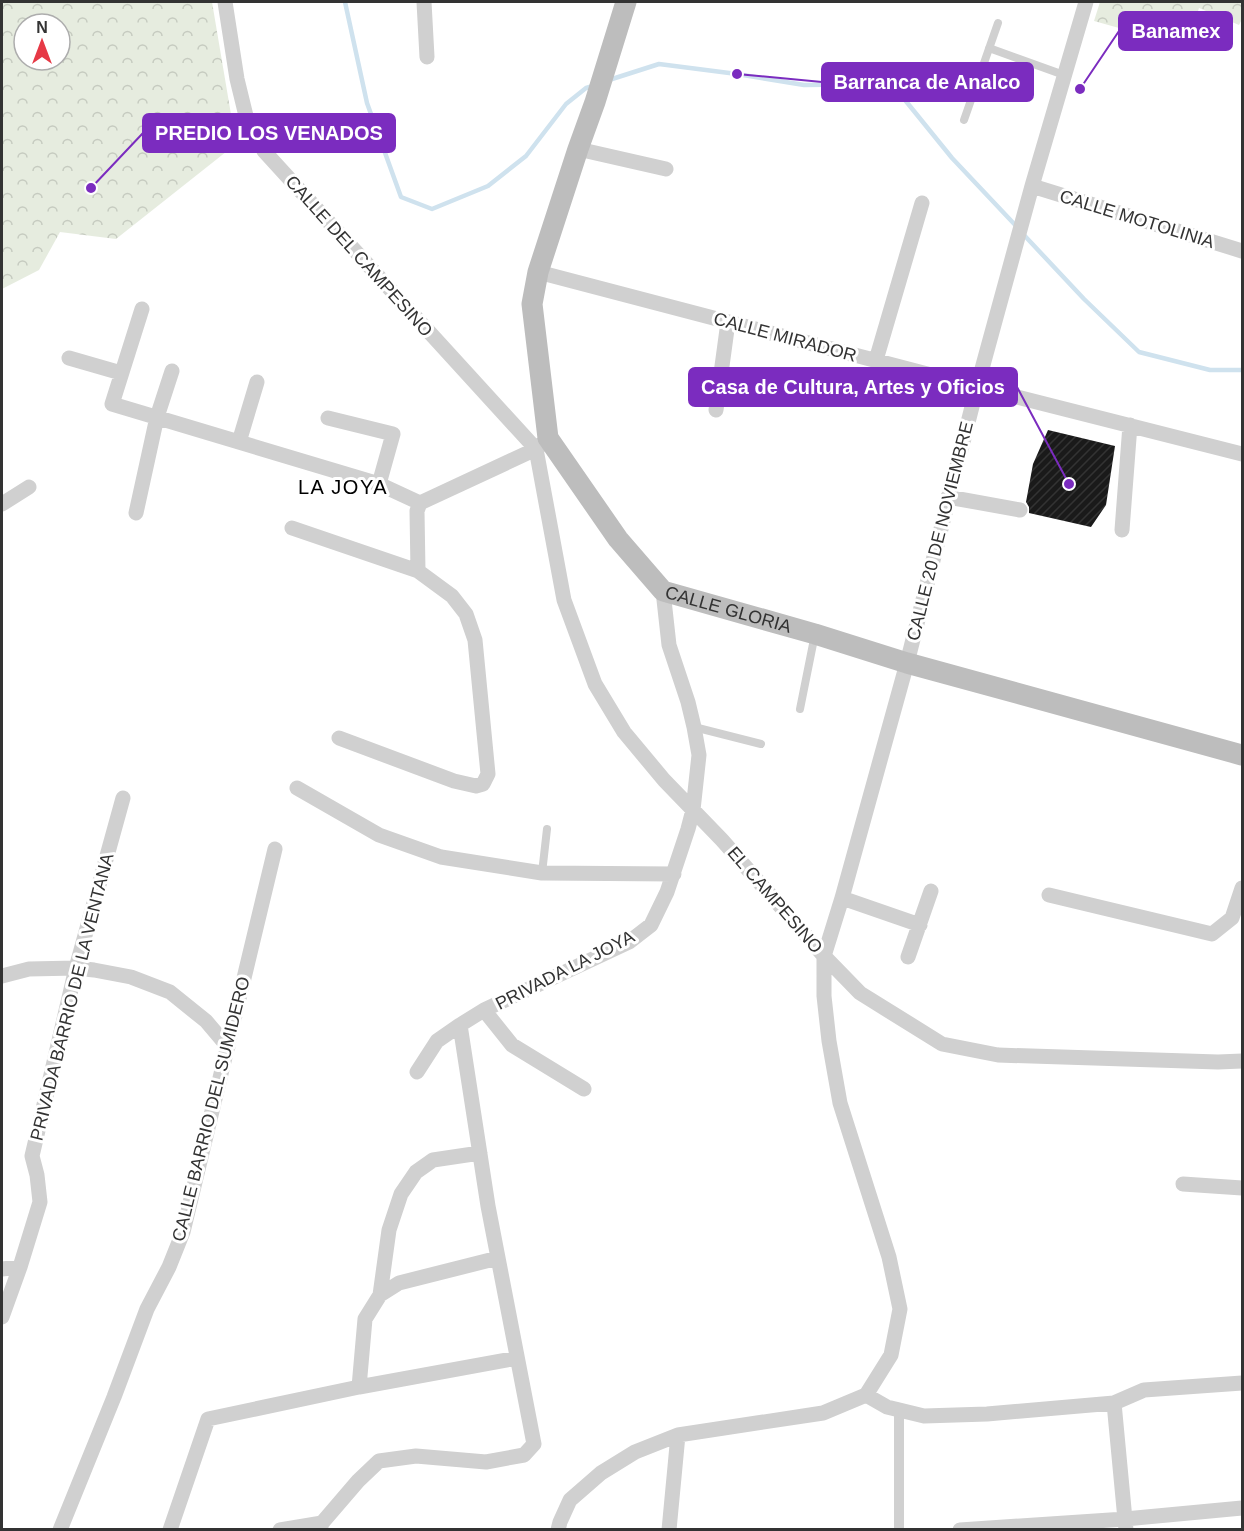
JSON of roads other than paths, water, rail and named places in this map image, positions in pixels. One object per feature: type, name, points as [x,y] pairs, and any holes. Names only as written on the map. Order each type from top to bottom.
[{"type":"main road","points":[[542,443],[532,304],[538,272],[626,2]]},
{"type":"main road","name":"CALLE GLORIA","points":[[542,443],[618,539],[663,591],[907,663],[1242,755]]},
{"type":"street","name":"CALLE DEL CAMPESINO","points":[[225,2],[237,79],[247,120],[264,151],[542,443]]},
{"type":"street","points":[[424,2],[427,57]]},
{"type":"street","name":"CALLE 20 DE NOVIEMBRE","points":[[866,1395],[891,1355],[900,1309],[889,1257],[840,1103],[824,996],[824,956],[907,663],[948,497],[1024,214],[1086,2]]},
{"type":"street","points":[[578,149],[666,169]]},
{"type":"street","name":"CALLE MOTOLINIA","points":[[1032,186],[1242,251]]},
{"type":"street","points":[[876,360],[922,203]]},
{"type":"street","name":"CALLE MIRADOR","points":[[538,272],[1242,454]]},
{"type":"street","points":[[142,309],[112,404],[380,484],[420,503]]},
{"type":"street","points":[[716,410],[728,322]]},
{"type":"street","points":[[69,358],[121,373]]},
{"type":"street","points":[[136,513],[157,417],[172,371]]},
{"type":"street","points":[[239,442],[257,382]]},
{"type":"street","points":[[328,418],[393,434],[380,484]]},
{"type":"street","points":[[1122,530],[1130,425]]},
{"type":"street","points":[[418,571],[417,511],[420,503],[542,443]]},
{"type":"street","name":"EL CAMPESINO","points":[[542,443],[564,600],[595,684],[624,732],[824,956],[860,993],[942,1044],[998,1055],[1242,1061]]},
{"type":"street","points":[[2,504],[28,487]]},
{"type":"street","points":[[948,497],[1020,510]]},
{"type":"street","points":[[292,528],[418,571],[452,596],[466,614],[475,640],[488,774],[483,784],[476,786],[454,781],[339,738]]},
{"type":"street","name":"PRIVADA LA JOYA","points":[[417,1072],[438,1041],[459,1025],[484,1010],[629,942],[651,925],[674,874],[693,810],[699,755],[694,726],[669,645],[663,591]]},
{"type":"street","points":[[297,788],[379,835],[441,857],[542,873],[674,874]]},
{"type":"street","name":"PRIVADA BARRIO DE LA VENTANA","points":[[2,1317],[40,1202],[32,1156],[76,968],[123,798]]},
{"type":"street","name":"CALLE BARRIO DEL SUMIDERO","points":[[60,1530],[147,1309],[169,1267],[183,1233],[275,849]]},
{"type":"street","points":[[1049,895],[1212,934],[1232,918],[1242,888]]},
{"type":"street","points":[[908,957],[931,891]]},
{"type":"street","points":[[842,897],[920,925]]},
{"type":"street","points":[[2,976],[28,969],[76,968],[131,977],[170,992],[206,1021],[228,1047]]},
{"type":"street","points":[[484,1010],[512,1045],[584,1089]]},
{"type":"street","points":[[280,1530],[321,1526],[358,1480],[379,1461],[416,1456],[486,1462],[524,1455],[534,1444],[498,1258],[459,1025]]},
{"type":"street","points":[[358,1387],[365,1319],[380,1295],[388,1230],[401,1194],[416,1172],[433,1160],[480,1153]]},
{"type":"street","points":[[1183,1184],[1242,1188]]},
{"type":"street","points":[[380,1295],[399,1283],[498,1258]]},
{"type":"street","points":[[2,1269],[20,1267]]},
{"type":"street","points":[[170,1530],[208,1419],[358,1387],[517,1358]]},
{"type":"street","points":[[558,1530],[570,1500],[601,1473],[635,1452],[678,1436],[823,1413],[866,1395],[887,1407],[924,1416],[987,1414],[1114,1403],[1144,1390],[1242,1383]]},
{"type":"street","points":[[1114,1403],[1125,1524]]},
{"type":"street","points":[[899,1411],[899,1530]]},
{"type":"street","points":[[669,1530],[678,1436]]},
{"type":"street","points":[[960,1530],[1125,1524],[1242,1508]]},
{"type":"lane","points":[[964,120],[998,23]]},
{"type":"lane","points":[[989,48],[1064,75]]},
{"type":"lane","points":[[800,710],[815,634]]},
{"type":"lane","points":[[694,726],[761,744]]},
{"type":"lane","points":[[542,873],[547,829]]},
{"type":"waterway","points":[[345,2],[367,103],[401,197],[432,209],[488,186],[526,156],[566,104],[586,88],[593,86]]},
{"type":"waterway","points":[[609,80],[659,64],[804,85],[892,84],[952,158],[1018,228]]},
{"type":"waterway","points":[[1023,234],[1084,299],[1139,352],[1210,370],[1242,370]]},
{"type":"place","name":"Barranca de Analco","points":[[737,74]]},
{"type":"place","name":"Banamex","points":[[1080,89]]},
{"type":"place","name":"PREDIO LOS VENADOS","points":[[91,188]]},
{"type":"place","name":"Casa de Cultura, Artes y Oficios","points":[[1069,484]]},
{"type":"district","name":"LA JOYA","points":[[343,487]]}]
